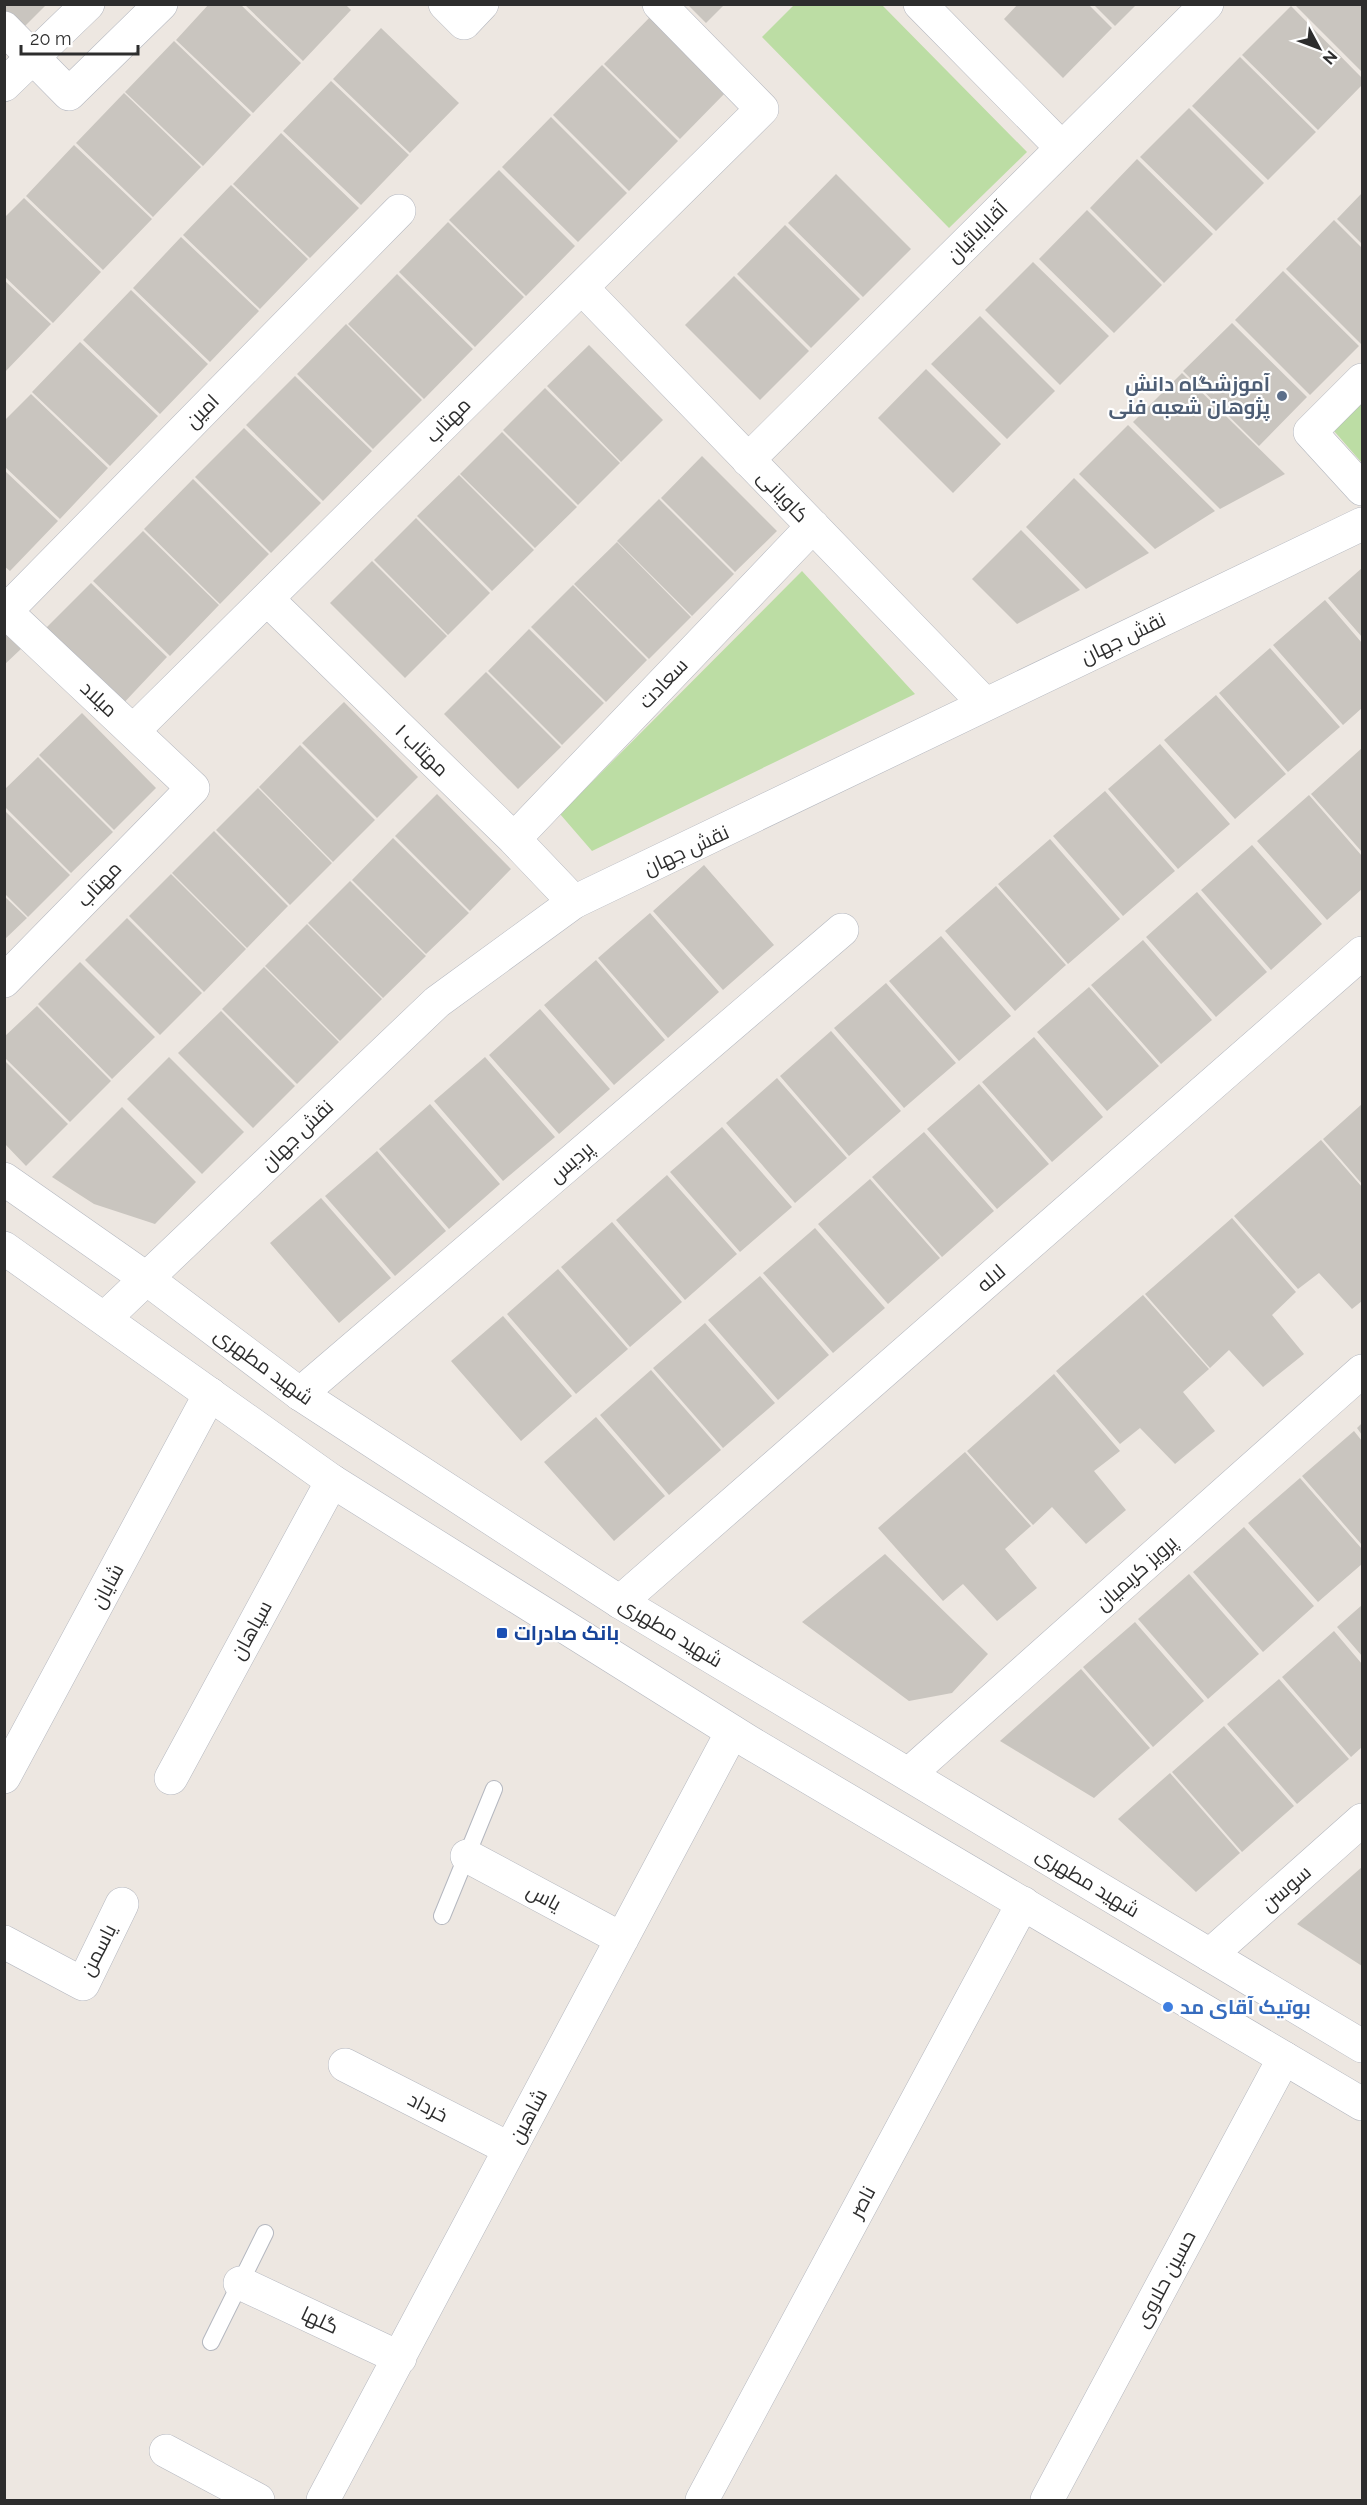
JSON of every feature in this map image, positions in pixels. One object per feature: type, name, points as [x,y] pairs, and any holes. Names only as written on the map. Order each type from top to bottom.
[{"type":"street","points":[[4,85],[88,4]]},
{"type":"street","points":[[4,28],[69,93],[161,4]]},
{"type":"street","points":[[445,4],[464,23],[482,4]]},
{"type":"street","name":"مهتاب","points":[[133,731],[762,109],[659,4]]},
{"type":"street","name":"آقابابائیان","points":[[748,460],[1207,4]]},
{"type":"street","points":[[932,9],[1062,148]]},
{"type":"street","name":"امین","points":[[5,610],[399,211]]},
{"type":"street","name":"کاویانی","points":[[582,288],[985,704]]},
{"type":"street","points":[[1362,380],[1310,432],[1362,489]]},
{"type":"street","name":"نقش جهان","points":[[105,1318],[437,1002],[574,902],[1362,524]]},
{"type":"street","name":"سعادت","points":[[514,839],[813,526]]},
{"type":"street","name":"مهتاب ۱","points":[[267,599],[514,839],[574,902]]},
{"type":"street","name":"میلاد","points":[[5,610],[193,788]]},
{"type":"street","name":"مهتاب","points":[[4,981],[193,788]]},
{"type":"street","name":"پردیس","points":[[300,1394],[842,930]]},
{"type":"street","name":"لاله","points":[[620,1602],[1362,953]]},
{"type":"street","name":"شهید مطهری","points":[[4,1179],[147,1279],[300,1394],[620,1602],[1362,2046]]},
{"type":"street","points":[[4,1248],[332,1481],[732,1732],[1362,2104]]},
{"type":"street","name":"پرویز کریمیان","points":[[909,1774],[1362,1371]]},
{"type":"street","name":"شایان","points":[[4,1777],[210,1394]]},
{"type":"street","name":"سپاهان","points":[[171,1778],[332,1481]]},
{"type":"street","name":"شاهین","points":[[323,2500],[732,1732]]},
{"type":"street","name":"سوسن","points":[[1210,1955],[1362,1820]]},
{"type":"street","name":"یاس","points":[[467,1856],[622,1939]]},
{"type":"street","name":"یاسمن","points":[[4,1942],[83,1984],[122,1904]]},
{"type":"street","name":"ناصر","points":[[702,2500],[1023,1904]]},
{"type":"street","name":"حسین حلاوی","points":[[1054,2498],[1284,2058]]},
{"type":"street","name":"خرداد","points":[[345,2065],[510,2149]]},
{"type":"street","name":"گلها","points":[[240,2283],[400,2358]]},
{"type":"street","points":[[166,2451],[258,2500]]},
{"type":"lane","points":[[442,1916],[494,1789]]},
{"type":"lane","points":[[211,2342],[265,2233]]},
{"type":"green space","points":[[795,4],[882,5],[1027,152],[949,228],[762,37]]},
{"type":"green space","points":[[1362,403],[1362,463],[1334,431]]},
{"type":"green space","points":[[802,571],[915,694],[592,851],[560,814]]},
{"type":"building","points":[[4,4],[47,4],[21,30],[4,13]]},
{"type":"building","points":[[209,4],[240,4],[301,63],[253,113],[176,40]]},
{"type":"building","points":[[244,4],[345,4],[351,10],[303,61]]},
{"type":"building","points":[[687,4],[725,4],[706,23]]},
{"type":"building","points":[[1018,4],[1088,4],[1112,28],[1063,78],[1004,19]]},
{"type":"building","points":[[1093,4],[1137,4],[1115,26]]},
{"type":"building","points":[[1294,4],[1362,4],[1362,72]]},
{"type":"building","points":[[1291,6],[1362,78],[1362,85],[1318,130],[1242,55]]},
{"type":"building","points":[[653,14],[729,89],[680,139],[604,64]]},
{"type":"building","points":[[381,28],[459,103],[410,153],[333,79]]},
{"type":"building","points":[[174,41],[251,115],[203,166],[125,92]]},
{"type":"building","points":[[1240,57],[1316,132],[1268,180],[1192,106]]},
{"type":"building","points":[[602,65],[678,141],[629,191],[553,115]]},
{"type":"building","points":[[331,81],[409,155],[361,205],[283,131]]},
{"type":"building","points":[[124,93],[201,167],[153,217],[76,143]]},
{"type":"building","points":[[1189,108],[1264,183],[1216,231],[1140,157]]},
{"type":"building","points":[[551,117],[627,193],[578,242],[502,167]]},
{"type":"building","points":[[281,133],[359,208],[310,258],[233,184]]},
{"type":"building","points":[[74,145],[152,219],[103,270],[26,196]]},
{"type":"building","points":[[1137,159],[1213,234],[1164,283],[1090,208]]},
{"type":"building","points":[[499,170],[575,246],[526,296],[449,220]]},
{"type":"building","points":[[836,174],[911,249],[863,297],[788,223]]},
{"type":"building","points":[[231,185],[308,259],[260,309],[183,235]]},
{"type":"building","points":[[1362,193],[1362,244],[1337,219]]},
{"type":"building","points":[[24,198],[101,272],[53,323],[4,276],[4,218]]},
{"type":"building","points":[[1087,210],[1162,285],[1114,333],[1039,259]]},
{"type":"building","points":[[1334,220],[1362,248],[1362,345],[1286,269]]},
{"type":"building","points":[[448,222],[524,297],[475,347],[399,272]]},
{"type":"building","points":[[785,225],[860,299],[811,348],[737,274]]},
{"type":"building","points":[[181,237],[259,311],[210,362],[133,288]]},
{"type":"building","points":[[1033,262],[1109,336],[1060,385],[985,310]]},
{"type":"building","points":[[1283,271],[1359,346],[1310,395],[1235,320]]},
{"type":"building","points":[[397,274],[473,349],[424,399],[348,324]]},
{"type":"building","points":[[734,276],[809,351],[760,400],[685,325]]},
{"type":"building","points":[[4,280],[51,324],[4,373]]},
{"type":"building","points":[[131,290],[208,364],[160,414],[83,340]]},
{"type":"building","points":[[980,316],[1055,391],[1007,439],[931,364]]},
{"type":"building","points":[[1232,323],[1307,397],[1259,446],[1183,371]]},
{"type":"building","points":[[346,324],[422,400],[373,449],[297,374]]},
{"type":"building","points":[[80,342],[158,416],[110,466],[32,392]]},
{"type":"building","points":[[589,345],[663,420],[621,462],[547,386]]},
{"type":"building","points":[[926,369],[1001,444],[953,493],[878,418]]},
{"type":"building","points":[[1182,373],[1285,474],[1220,509],[1133,422]]},
{"type":"building","points":[[295,376],[372,451],[323,501],[246,425]]},
{"type":"building","points":[[545,388],[620,463],[578,505],[503,430]]},
{"type":"building","points":[[31,394],[108,468],[60,519],[4,466],[4,421]]},
{"type":"building","points":[[1128,425],[1215,511],[1155,549],[1079,474]]},
{"type":"building","points":[[244,428],[321,503],[271,553],[195,477]]},
{"type":"building","points":[[502,432],[577,507],[535,548],[460,474]]},
{"type":"building","points":[[702,456],[777,531],[735,572],[661,498]]},
{"type":"building","points":[[4,470],[58,521],[10,571],[4,566]]},
{"type":"building","points":[[459,475],[534,550],[492,591],[417,516]]},
{"type":"building","points":[[1074,478],[1149,553],[1086,589],[1026,527]]},
{"type":"building","points":[[193,479],[269,554],[220,604],[144,529]]},
{"type":"building","points":[[659,499],[734,574],[692,616],[617,541]]},
{"type":"building","points":[[416,518],[490,593],[448,635],[374,560]]},
{"type":"building","points":[[1021,530],[1080,590],[1017,624],[972,579]]},
{"type":"building","points":[[143,531],[219,605],[170,656],[93,581]]},
{"type":"building","points":[[617,542],[691,617],[649,659],[574,584]]},
{"type":"building","points":[[372,561],[447,636],[405,678],[330,603]]},
{"type":"building","points":[[1362,568],[1362,637],[1328,598]]},
{"type":"building","points":[[91,583],[167,657],[119,708],[42,632]]},
{"type":"building","points":[[573,585],[647,660],[606,702],[531,627]]},
{"type":"building","points":[[1325,600],[1362,643],[1362,708],[1343,725],[1273,645]]},
{"type":"building","points":[[529,629],[604,703],[562,745],[488,671]]},
{"type":"building","points":[[4,631],[22,648],[4,665]]},
{"type":"building","points":[[1270,648],[1340,727],[1288,772],[1219,693]]},
{"type":"building","points":[[486,672],[561,747],[518,789],[444,714]]},
{"type":"building","points":[[1216,695],[1286,774],[1235,819],[1164,740]]},
{"type":"building","points":[[344,702],[418,777],[377,818],[302,743]]},
{"type":"building","points":[[82,713],[156,788],[114,830],[39,755]]},
{"type":"building","points":[[1160,744],[1230,824],[1178,869],[1108,789]]},
{"type":"building","points":[[300,745],[375,820],[333,862],[259,787]]},
{"type":"building","points":[[1362,748],[1362,852],[1311,794]]},
{"type":"building","points":[[38,757],[113,832],[71,873],[4,806],[4,790]]},
{"type":"building","points":[[258,788],[332,863],[290,905],[216,830]]},
{"type":"building","points":[[1105,791],[1175,871],[1123,916],[1053,836]]},
{"type":"building","points":[[437,794],[511,869],[470,911],[395,836]]},
{"type":"building","points":[[1309,795],[1362,856],[1362,889],[1327,920],[1257,841]]},
{"type":"building","points":[[4,810],[70,875],[28,917],[4,893]]},
{"type":"building","points":[[214,831],[288,906],[247,948],[172,873]]},
{"type":"building","points":[[393,838],[469,913],[426,954],[352,880]]},
{"type":"building","points":[[1050,839],[1120,919],[1068,964],[998,884]]},
{"type":"building","points":[[1252,845],[1322,924],[1271,970],[1201,890]]},
{"type":"building","points":[[704,865],[774,945],[723,990],[653,911]]},
{"type":"building","points":[[171,874],[246,949],[204,992],[129,916]]},
{"type":"building","points":[[350,881],[426,956],[383,998],[308,923]]},
{"type":"building","points":[[996,886],[1066,965],[1015,1011],[945,931]]},
{"type":"building","points":[[1197,892],[1267,972],[1216,1017],[1146,937]]},
{"type":"building","points":[[4,896],[27,918],[4,940]]},
{"type":"building","points":[[650,913],[719,992],[668,1038],[598,958]]},
{"type":"building","points":[[127,918],[202,993],[160,1035],[85,960]]},
{"type":"building","points":[[307,924],[382,999],[340,1041],[265,966]]},
{"type":"building","points":[[941,936],[1011,1016],[959,1061],[889,981]]},
{"type":"building","points":[[1143,940],[1212,1020],[1161,1064],[1091,985]]},
{"type":"building","points":[[596,960],[665,1040],[614,1085],[544,1005]]},
{"type":"building","points":[[80,962],[155,1037],[112,1079],[38,1004]]},
{"type":"building","points":[[264,967],[339,1042],[297,1084],[222,1009]]},
{"type":"building","points":[[886,983],[956,1063],[904,1108],[834,1028]]},
{"type":"building","points":[[1089,987],[1159,1066],[1107,1111],[1037,1032]]},
{"type":"building","points":[[37,1006],[111,1081],[70,1122],[4,1057],[4,1037]]},
{"type":"building","points":[[540,1009],[610,1089],[559,1134],[489,1055]]},
{"type":"building","points":[[221,1011],[295,1086],[253,1128],[178,1053]]},
{"type":"building","points":[[831,1031],[901,1111],[849,1156],[780,1076]]},
{"type":"building","points":[[1034,1037],[1103,1117],[1052,1162],[982,1082]]},
{"type":"building","points":[[169,1057],[244,1132],[202,1174],[127,1099]]},
{"type":"building","points":[[485,1057],[555,1137],[503,1181],[434,1101]]},
{"type":"building","points":[[5,1061],[68,1124],[26,1166],[5,1144]]},
{"type":"building","points":[[777,1078],[847,1158],[795,1203],[726,1123]]},
{"type":"building","points":[[979,1084],[1049,1164],[997,1209],[927,1129]]},
{"type":"building","points":[[430,1104],[500,1184],[449,1229],[379,1149]]},
{"type":"building","points":[[1362,1104],[1362,1184],[1323,1139]]},
{"type":"building","points":[[122,1107],[196,1182],[155,1224],[94,1204],[52,1177]]},
{"type":"building","points":[[722,1127],[792,1207],[740,1252],[670,1172]]},
{"type":"building","points":[[924,1132],[994,1211],[942,1257],[872,1177]]},
{"type":"building","points":[[1321,1140],[1362,1187],[1362,1301],[1352,1309],[1319,1273],[1298,1289],[1234,1216]]},
{"type":"building","points":[[377,1151],[446,1231],[395,1276],[325,1196]]},
{"type":"building","points":[[667,1175],[737,1254],[685,1300],[616,1220]]},
{"type":"building","points":[[870,1179],[940,1258],[888,1304],[818,1224]]},
{"type":"building","points":[[321,1198],[391,1278],[339,1323],[270,1243]]},
{"type":"building","points":[[1232,1218],[1296,1292],[1272,1315],[1304,1354],[1263,1387],[1229,1350],[1210,1368],[1145,1294]]},
{"type":"building","points":[[612,1222],[682,1302],[630,1347],[561,1267]]},
{"type":"building","points":[[815,1228],[885,1308],[833,1353],[763,1273]]},
{"type":"building","points":[[558,1269],[628,1349],[576,1394],[507,1314]]},
{"type":"building","points":[[760,1276],[829,1355],[778,1400],[708,1320]]},
{"type":"building","points":[[1143,1295],[1209,1369],[1183,1392],[1215,1431],[1175,1464],[1140,1428],[1120,1444],[1056,1371]]},
{"type":"building","points":[[503,1316],[572,1396],[521,1441],[451,1361]]},
{"type":"building","points":[[705,1323],[775,1403],[723,1448],[653,1368]]},
{"type":"building","points":[[651,1370],[721,1450],[669,1495],[600,1415]]},
{"type":"building","points":[[1054,1374],[1120,1451],[1094,1471],[1126,1510],[1086,1544],[1052,1507],[1033,1525],[967,1451]]},
{"type":"building","points":[[596,1417],[665,1496],[614,1541],[544,1462]]},
{"type":"building","points":[[1362,1423],[1362,1435],[1357,1428]]},
{"type":"building","points":[[1354,1431],[1362,1441],[1362,1545],[1302,1476]]},
{"type":"building","points":[[965,1452],[1031,1526],[1005,1549],[1037,1588],[997,1621],[963,1584],[943,1601],[878,1528]]},
{"type":"building","points":[[1300,1478],[1362,1549],[1362,1564],[1318,1602],[1248,1523]]},
{"type":"building","points":[[1244,1527],[1314,1606],[1263,1652],[1193,1572]]},
{"type":"building","points":[[885,1554],[988,1654],[952,1693],[909,1701],[802,1622]]},
{"type":"building","points":[[1189,1574],[1259,1654],[1208,1699],[1138,1619]]},
{"type":"building","points":[[1362,1605],[1362,1656],[1337,1627]]},
{"type":"building","points":[[1135,1622],[1204,1701],[1153,1747],[1083,1667]]},
{"type":"building","points":[[1334,1631],[1362,1664],[1362,1747],[1351,1757],[1282,1677]]},
{"type":"building","points":[[1081,1669],[1150,1748],[1094,1798],[1000,1741]]},
{"type":"building","points":[[1279,1679],[1349,1759],[1297,1804],[1227,1724]]},
{"type":"building","points":[[1224,1726],[1294,1806],[1242,1852],[1172,1772]]},
{"type":"building","points":[[1170,1773],[1240,1853],[1196,1892],[1118,1819]]},
{"type":"building","points":[[1362,1867],[1362,1966],[1297,1924]]},
{"type":"place","name":"آموزشگاه دانش پژوهان شعبه فنی","points":[[1282,396]]},
{"type":"place","name":"بانک صادرات","points":[[502,1633]]},
{"type":"place","name":"بوتیک آقای مد","points":[[1168,2007]]}]
